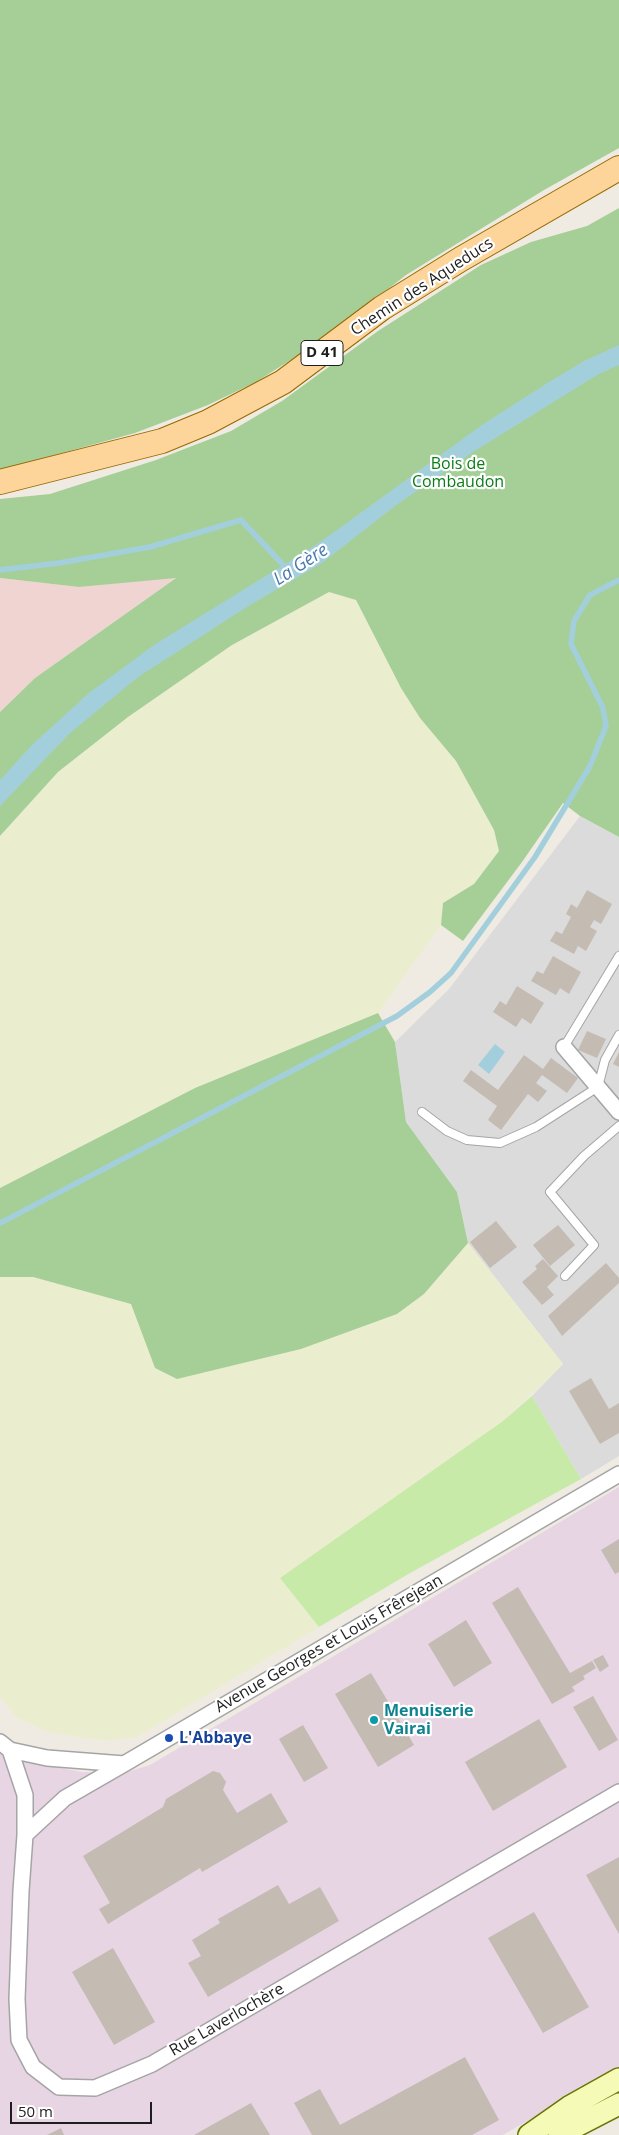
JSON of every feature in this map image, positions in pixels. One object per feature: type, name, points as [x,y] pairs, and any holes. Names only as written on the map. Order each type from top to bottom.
[{"type":"main road","name":"Chemin des Aqueducs","points":[[0,482],[162,441],[208,422],[283,382],[382,308],[461,259],[619,168]]},
{"type":"main road","points":[[529,2135],[570,2107],[619,2079]]},
{"type":"main road","points":[[559,2135],[619,2104]]},
{"type":"street","points":[[564,1046],[619,1112]]},
{"type":"street","name":"Avenue Georges et Louis Frêrejean","points":[[124,1764],[619,1474]]},
{"type":"street","points":[[5,1746],[47,1758],[124,1764]]},
{"type":"street","name":"Rue Laverlochère","points":[[5,1746],[25,1794],[25,1835],[20,1891],[17,2008],[19,2040],[32,2067],[59,2087],[95,2088],[152,2064],[619,1792]]},
{"type":"street","points":[[25,1835],[65,1798],[124,1764]]},
{"type":"lane","points":[[564,1046],[619,956]]},
{"type":"lane","points":[[422,1112],[447,1131],[467,1140],[500,1143],[536,1127],[598,1087],[605,1060],[619,1035]]},
{"type":"lane","points":[[565,1276],[594,1245],[550,1192],[584,1156],[619,1126]]},
{"type":"shaded area","points":[[177,577],[35,678],[0,712],[0,578],[79,587]]},
{"type":"shaded area","points":[[580,816],[619,837],[619,1456],[581,1479],[532,1396],[563,1364],[468,1243],[457,1192],[406,1122],[395,1042],[449,989]]},
{"type":"shaded area","points":[[619,1487],[619,2068],[503,2135],[0,2135],[0,1752],[31,1762],[82,1772],[123,1773],[150,1765]]},
{"type":"green space","points":[[0,0],[619,0],[619,148],[544,190],[406,275],[330,335],[256,382],[208,405],[135,433],[0,470]]},
{"type":"green space","name":"Bois de Combaudon","points":[[619,208],[619,837],[580,816],[563,803],[463,941],[441,925],[443,903],[474,884],[499,851],[494,830],[456,761],[420,718],[401,688],[356,600],[329,592],[232,645],[128,717],[58,772],[0,836],[0,712],[35,678],[176,578],[79,587],[0,578],[0,499],[50,494],[156,460],[231,431],[282,401],[378,331],[481,265],[531,242],[587,226]]},
{"type":"green space","points":[[329,592],[356,600],[401,688],[420,718],[456,761],[494,830],[499,851],[474,884],[443,903],[441,925],[378,1013],[195,1088],[0,1188],[0,836],[58,772],[128,717],[232,645]]},
{"type":"green space","points":[[378,1013],[395,1042],[406,1122],[457,1192],[468,1243],[424,1294],[397,1314],[301,1349],[177,1379],[155,1368],[131,1304],[33,1277],[0,1277],[0,1188],[195,1088]]},
{"type":"green space","points":[[468,1243],[563,1364],[503,1421],[280,1578],[319,1627],[137,1737],[105,1741],[47,1732],[16,1717],[0,1697],[0,1277],[33,1277],[131,1304],[155,1368],[177,1379],[301,1349],[397,1314],[424,1294]]},
{"type":"green space","points":[[532,1396],[581,1479],[410,1573],[319,1627],[280,1578],[503,1421]]},
{"type":"water","name":"La Gère","points":[[619,345],[619,365],[597,375],[473,452],[395,506],[322,563],[250,605],[138,677],[69,734],[0,806],[0,780],[32,745],[89,693],[154,645],[319,543],[482,425],[584,361]]},
{"type":"water","points":[[495,1044],[505,1052],[489,1074],[478,1065]]},
{"type":"building","points":[[587,890],[612,904],[601,924],[594,920],[590,927],[597,931],[586,951],[578,946],[574,954],[550,941],[556,931],[562,934],[571,917],[566,914],[571,904],[577,908]]},
{"type":"building","points":[[553,956],[581,972],[569,994],[560,988],[556,995],[531,981],[537,971],[543,974]]},
{"type":"building","points":[[517,986],[544,1003],[531,1024],[522,1018],[516,1027],[493,1012],[500,1001],[506,1005]]},
{"type":"building","points":[[587,1031],[606,1039],[597,1058],[578,1050]]},
{"type":"building","points":[[619,1052],[619,1067],[613,1064]]},
{"type":"building","points":[[524,1055],[543,1069],[551,1058],[578,1078],[567,1093],[542,1075],[536,1083],[547,1091],[538,1102],[528,1094],[501,1130],[488,1120],[497,1106],[463,1081],[471,1070],[498,1090]]},
{"type":"building","points":[[496,1221],[517,1247],[490,1268],[470,1242]]},
{"type":"building","points":[[558,1225],[575,1245],[550,1266],[533,1245]]},
{"type":"building","points":[[543,1259],[558,1276],[547,1287],[554,1295],[542,1305],[522,1282],[537,1269],[535,1266]]},
{"type":"building","points":[[606,1263],[619,1278],[619,1283],[562,1336],[548,1316]]},
{"type":"building","points":[[591,1378],[609,1409],[619,1403],[619,1433],[600,1444],[569,1391]]},
{"type":"building","points":[[619,1539],[619,1572],[615,1574],[601,1550]]},
{"type":"building","points":[[518,1587],[570,1673],[592,1661],[596,1668],[583,1676],[585,1679],[572,1687],[575,1691],[552,1704],[492,1603]]},
{"type":"building","points":[[466,1620],[492,1663],[454,1687],[428,1644]]},
{"type":"building","points":[[603,1655],[609,1666],[600,1672],[593,1660]]},
{"type":"building","name":"Menuiserie Vairai","points":[[371,1673],[414,1745],[378,1767],[335,1694]]},
{"type":"building","points":[[593,1696],[618,1740],[599,1751],[573,1707]]},
{"type":"building","points":[[539,1719],[567,1767],[493,1811],[465,1762]]},
{"type":"building","points":[[303,1725],[328,1768],[304,1782],[279,1739]]},
{"type":"building","points":[[213,1771],[220,1773],[226,1782],[223,1790],[237,1813],[271,1793],[288,1822],[202,1872],[200,1868],[108,1924],[99,1909],[110,1903],[83,1856],[163,1807],[166,1799]]},
{"type":"building","points":[[619,1857],[619,1934],[586,1875]]},
{"type":"building","points":[[278,1885],[289,1904],[320,1887],[339,1921],[208,1997],[188,1963],[201,1956],[192,1940],[220,1923],[218,1919]]},
{"type":"building","points":[[534,1912],[589,2007],[543,2033],[488,1938]]},
{"type":"building","points":[[113,1948],[155,2022],[114,2045],[72,1972]]},
{"type":"building","points":[[465,2057],[499,2120],[472,2135],[312,2135],[294,2103],[320,2089],[340,2125]]},
{"type":"building","points":[[251,2103],[270,2135],[194,2135]]},
{"type":"building","points":[[61,2128],[64,2135],[47,2135]]},
{"type":"waterway","name":"La Gère","points":[[0,570],[59,563],[150,547],[241,520],[288,570]]},
{"type":"waterway","points":[[0,1223],[397,1016],[430,992],[451,973],[535,857],[590,766],[606,726],[603,708],[571,644],[574,621],[590,595],[619,580]]},
{"type":"place","name":"Menuiserie Vairai","points":[[374,1720]]},
{"type":"place","name":"L'Abbaye","points":[[169,1738]]}]
